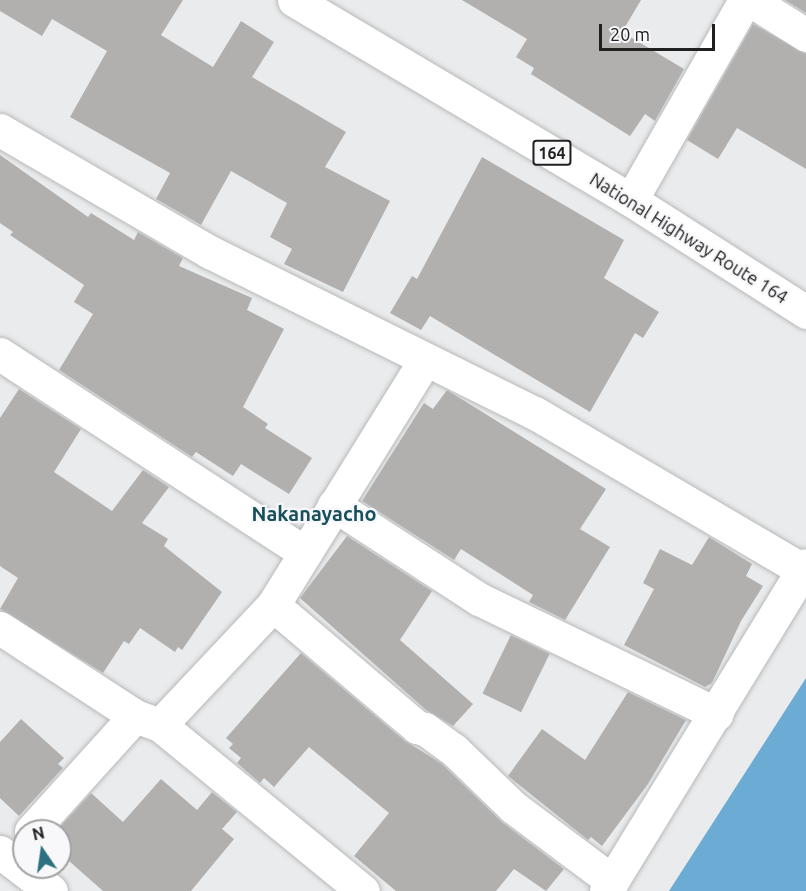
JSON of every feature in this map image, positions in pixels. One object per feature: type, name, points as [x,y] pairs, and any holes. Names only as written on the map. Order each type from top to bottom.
[{"type":"main road","name":"National Highway Route 164","points":[[294,0],[631,200],[806,312]]},
{"type":"main road","points":[[631,200],[745,0]]},
{"type":"main road","points":[[750,0],[806,35]]},
{"type":"main road","points":[[0,130],[210,252],[535,413],[804,568],[717,714],[609,886],[513,807],[453,749],[425,729],[417,727],[273,605]]},
{"type":"main road","points":[[0,354],[305,553]]},
{"type":"main road","points":[[44,819],[273,605],[425,360]]},
{"type":"main road","points":[[334,505],[479,599],[717,714]]},
{"type":"main road","points":[[0,628],[148,721],[363,891]]},
{"type":"main road","points":[[11,849],[51,891]]},
{"type":"water","points":[[806,678],[806,891],[669,891]]},
{"type":"building","points":[[0,0],[183,0],[161,35],[213,67],[241,21],[274,42],[252,77],[346,132],[325,167],[390,201],[343,292],[284,264],[292,249],[270,237],[287,203],[231,171],[201,225],[156,199],[170,173],[70,117],[107,51],[52,19],[42,36],[0,11]]},
{"type":"building","points":[[462,0],[641,0],[622,32],[684,69],[655,121],[645,114],[630,136],[531,74],[534,68],[516,57],[527,39]]},
{"type":"building","points":[[785,0],[806,0],[806,13]]},
{"type":"building","points":[[753,24],[806,54],[806,169],[737,128],[718,159],[687,140]]},
{"type":"building","points":[[0,155],[88,217],[91,213],[134,240],[138,232],[183,258],[179,266],[252,298],[247,310],[284,329],[243,407],[268,424],[265,428],[312,458],[289,494],[241,464],[233,476],[196,452],[192,457],[59,370],[93,314],[74,302],[84,285],[10,235],[13,232],[0,223]]},
{"type":"building","points":[[482,157],[624,240],[604,278],[659,312],[643,338],[635,333],[590,412],[430,316],[421,330],[390,313],[412,276],[417,279]]},
{"type":"building","points":[[19,389],[81,429],[54,472],[112,511],[143,470],[169,487],[142,523],[168,539],[164,546],[222,592],[182,650],[178,647],[175,652],[140,628],[129,644],[124,641],[103,673],[0,609],[18,578],[0,566],[0,418]]},
{"type":"building","points":[[447,390],[606,489],[580,529],[610,547],[565,620],[529,602],[533,595],[461,549],[454,560],[362,501],[424,403],[433,409]]},
{"type":"building","points":[[347,536],[432,591],[400,640],[473,704],[453,726],[426,710],[300,598]]},
{"type":"building","points":[[709,537],[752,564],[746,576],[763,586],[741,621],[712,683],[705,687],[624,645],[654,589],[643,583],[660,549],[692,565]]},
{"type":"building","points":[[511,635],[550,654],[521,712],[483,693]]},
{"type":"building","points":[[301,653],[405,741],[441,763],[502,822],[564,869],[546,891],[514,869],[496,891],[396,891],[354,856],[389,813],[309,747],[274,787],[264,778],[260,783],[237,763],[241,758],[229,748],[233,744],[226,738]]},
{"type":"building","points":[[628,692],[686,720],[648,784],[602,846],[591,837],[588,840],[508,776],[542,729],[585,760]]},
{"type":"building","points":[[21,719],[64,758],[58,764],[63,768],[19,816],[0,798],[0,742]]},
{"type":"building","points":[[161,779],[197,810],[212,792],[237,812],[222,829],[234,839],[191,891],[103,891],[72,864],[72,819],[67,819],[91,793],[123,822]]},
{"type":"district","name":"Nakanayacho","points":[[314,513]]}]
